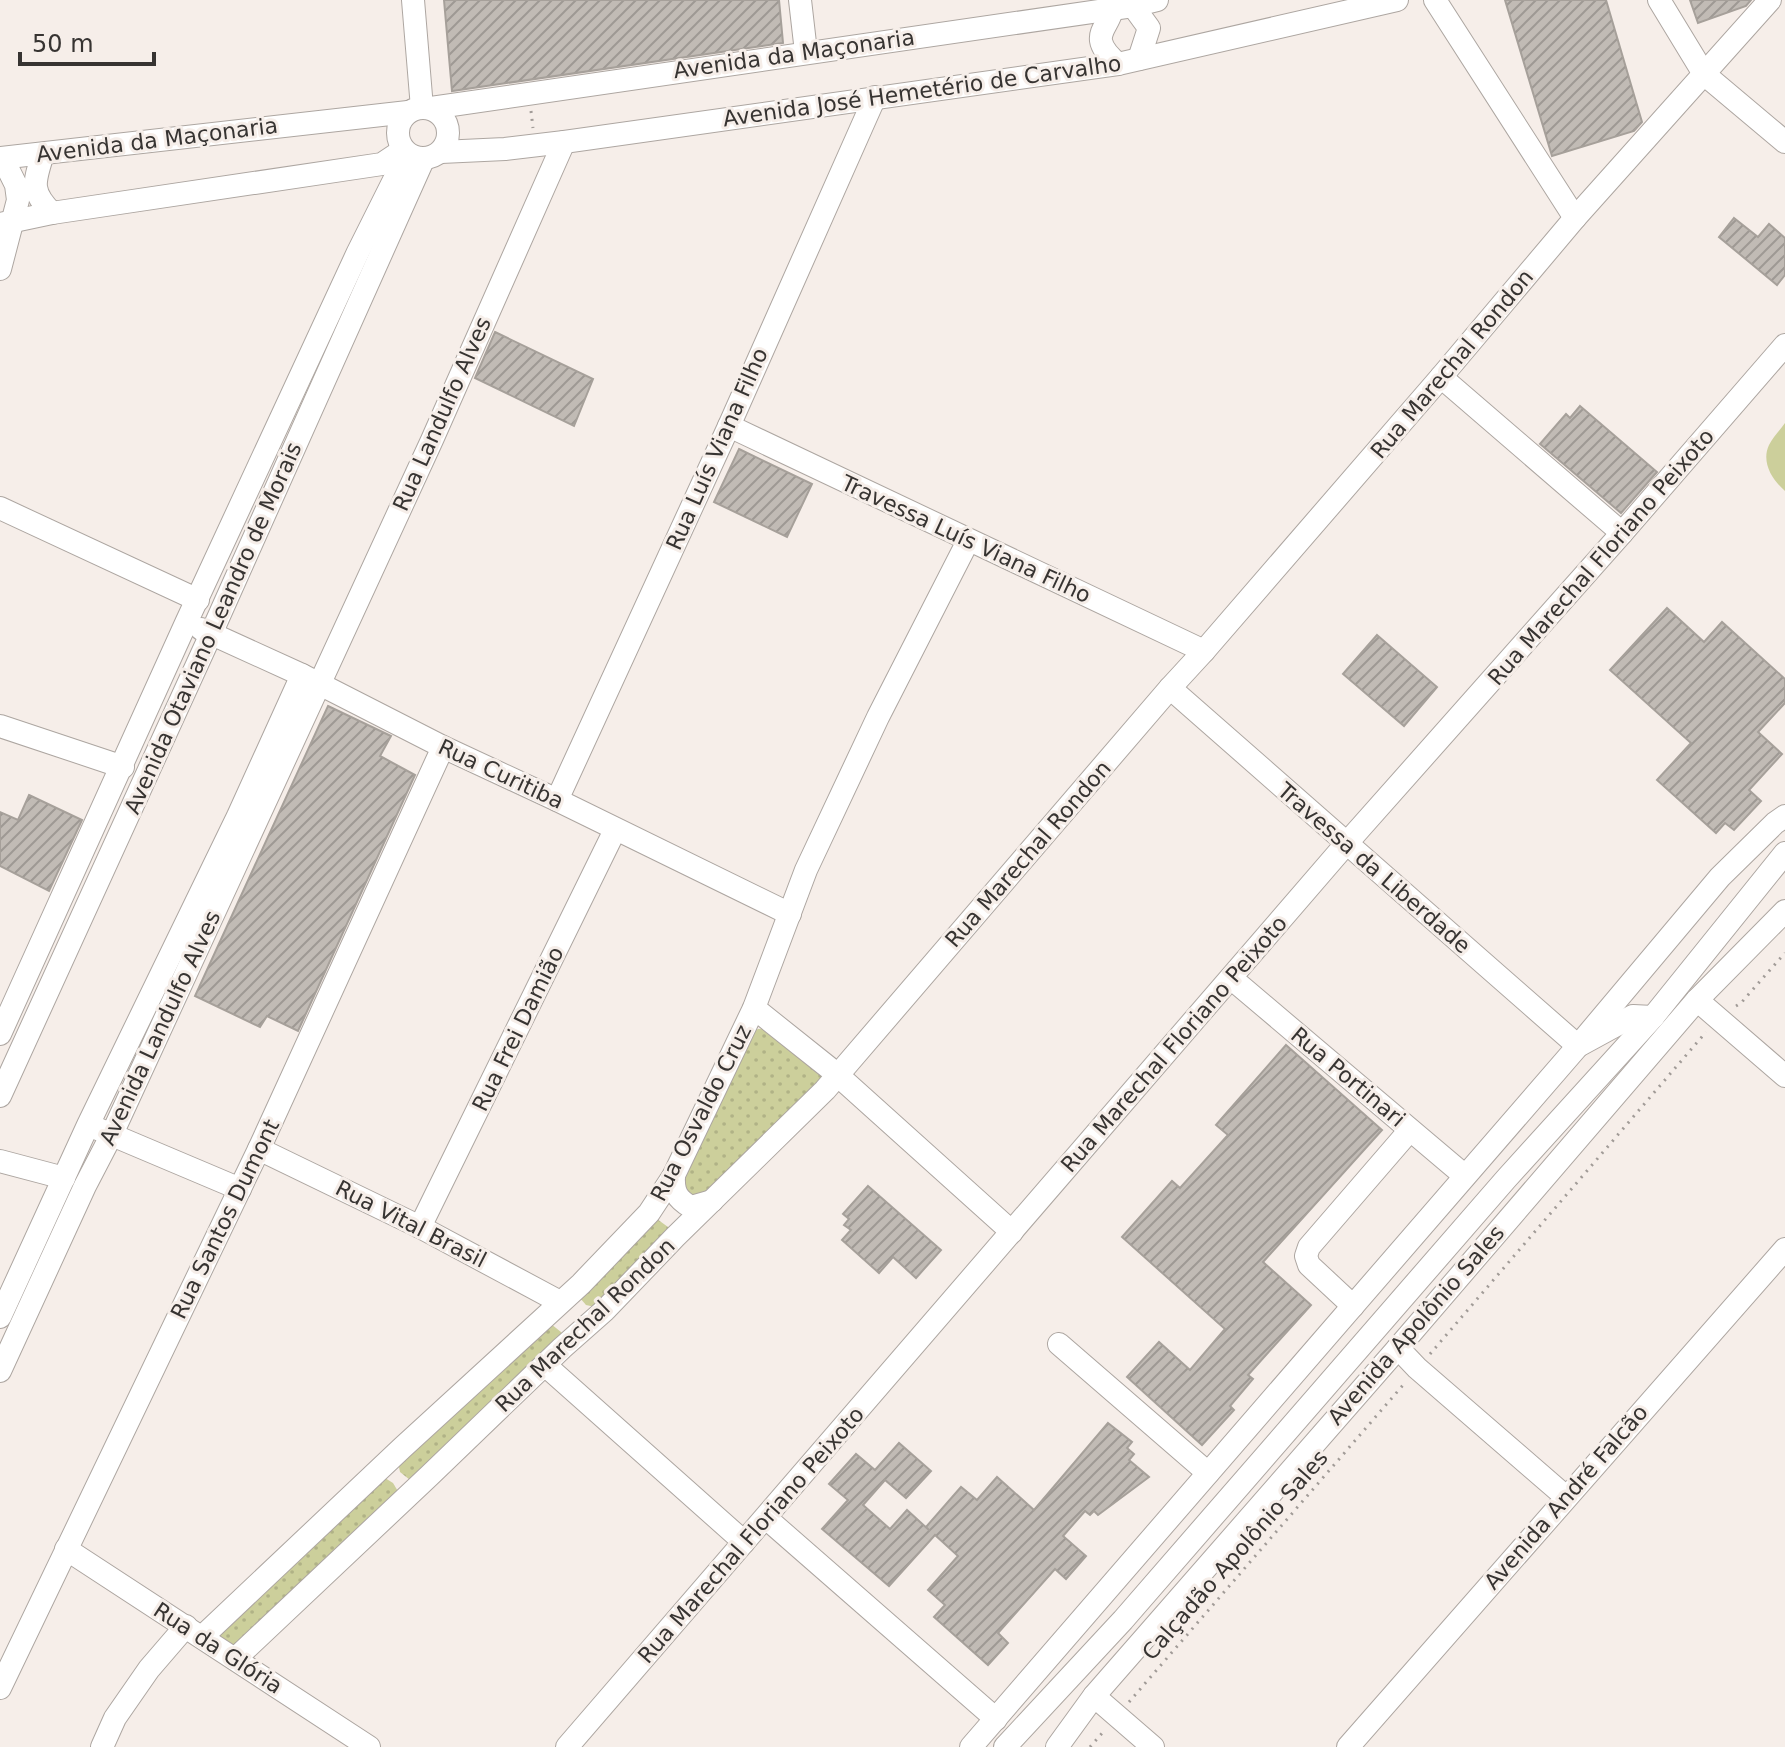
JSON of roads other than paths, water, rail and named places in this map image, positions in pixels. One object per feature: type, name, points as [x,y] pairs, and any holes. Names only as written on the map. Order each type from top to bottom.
[{"type":"street","points":[[413,0],[420,109]]},
{"type":"street","points":[[800,0],[806,52]]},
{"type":"street","name":"Avenida da Maçonaria","points":[[0,159],[420,109],[1157,0]]},
{"type":"street","name":"Avenida José Hemetério de Carvalho","points":[[6,224],[52,213],[382,164],[418,154],[564,142],[1128,62],[1397,0]]},
{"type":"street","points":[[1435,0],[1575,218]]},
{"type":"street","points":[[1659,0],[1704,74],[1785,142]]},
{"type":"street","name":"Rua Marechal Rondon","points":[[235,1659],[605,1310],[839,1075],[1575,218],[1770,0]]},
{"type":"street","points":[[1122,4],[1149,28],[1128,62],[1105,53],[1101,44],[1103,28],[1122,4]]},
{"type":"street","name":"Rua Luís Viana Filho","points":[[557,800],[729,426],[875,97]]},
{"type":"street","points":[[420,109],[439,112],[449,127],[447,145],[418,154],[397,134],[398,125],[420,109]]},
{"type":"street","name":"Rua Landulfo Alves","points":[[310,680],[438,425],[564,142]]},
{"type":"street","points":[[43,154],[35,191],[52,213]]},
{"type":"street","name":"Avenida Otaviano Leandro de Morais","points":[[0,1034],[374,219],[418,154]]},
{"type":"street","name":"Avenida Otaviano Leandro de Morais","points":[[0,1096],[308,416],[418,154]]},
{"type":"street","points":[[0,159],[16,185],[18,200],[16,214],[6,224],[0,269]]},
{"type":"street","name":"Rua Marechal Floriano Peixoto","points":[[567,1747],[1346,844],[1785,345]]},
{"type":"street","points":[[1441,377],[1622,533]]},
{"type":"street","points":[[287,405],[308,416]]},
{"type":"street","name":"Travessa Luís Viana Filho","points":[[729,426],[1204,651]]},
{"type":"street","points":[[0,508],[198,600]]},
{"type":"street","name":"Rua Osvaldo Cruz","points":[[102,1747],[115,1718],[149,1669],[365,1484],[581,1284],[649,1213],[674,1175],[754,1008],[806,870],[871,731],[968,541]]},
{"type":"street","name":"Rua Curitiba","points":[[186,623],[310,680],[790,914]]},
{"type":"street","name":"Avenida Landulfo Alves","points":[[0,1317],[88,1125],[238,816],[310,680]]},
{"type":"street","name":"Avenida Landulfo Alves","points":[[0,1371],[112,1134],[310,680]]},
{"type":"street","name":"Travessa da Liberdade","points":[[1170,688],[1578,1046]]},
{"type":"street","points":[[0,726],[123,767]]},
{"type":"street","name":"Rua Santos Dumont","points":[[0,1688],[7,1654],[66,1549],[240,1189],[443,747]]},
{"type":"street","points":[[971,1747],[1578,1046],[1720,877],[1785,816]]},
{"type":"street","name":"Rua Frei Damião","points":[[420,1227],[615,830]]},
{"type":"street","name":"Avenida Apolônio Sales","points":[[1005,1747],[1123,1620],[1506,1179],[1653,1017],[1785,853]]},
{"type":"street","name":"Avenida Apolônio Sales","points":[[1057,1747],[1094,1696],[1697,1000],[1785,911]]},
{"type":"street","points":[[44,940],[67,950]]},
{"type":"street","name":"Rua Portinari","points":[[1231,978],[1465,1176]]},
{"type":"street","points":[[1697,1000],[1785,1076]]},
{"type":"street","points":[[754,1008],[839,1075],[1012,1232]]},
{"type":"street","points":[[1578,1046],[1633,1016],[1653,1017]]},
{"type":"street","points":[[88,1125],[240,1189]]},
{"type":"street","points":[[1353,1306],[1309,1265],[1306,1256],[1309,1247],[1410,1130]]},
{"type":"street","name":"Rua Vital Brasil","points":[[259,1149],[420,1227],[560,1302]]},
{"type":"street","points":[[0,1161],[64,1178]]},
{"type":"street","points":[[674,1175],[673,1187],[679,1200],[691,1207],[712,1201]]},
{"type":"street","points":[[649,1213],[668,1220],[675,1237]]},
{"type":"street","name":"Avenida André Falcão","points":[[1348,1747],[1785,1249]]},
{"type":"street","points":[[581,1284],[577,1289],[577,1301],[582,1310],[594,1315],[605,1310]]},
{"type":"street","points":[[536,1325],[554,1326],[561,1333],[562,1348]]},
{"type":"street","points":[[1059,1344],[1208,1473]]},
{"type":"street","points":[[1398,1348],[1566,1497]]},
{"type":"street","points":[[545,1365],[744,1542]]},
{"type":"street","points":[[402,1448],[397,1467],[405,1480],[416,1482],[429,1476]]},
{"type":"street","points":[[365,1484],[379,1477],[391,1479],[399,1489],[398,1503],[393,1510]]},
{"type":"street","points":[[766,1518],[996,1719]]},
{"type":"street","name":"Rua da Glória","points":[[66,1549],[369,1747]]},
{"type":"street","points":[[1094,1696],[1153,1747]]}]
